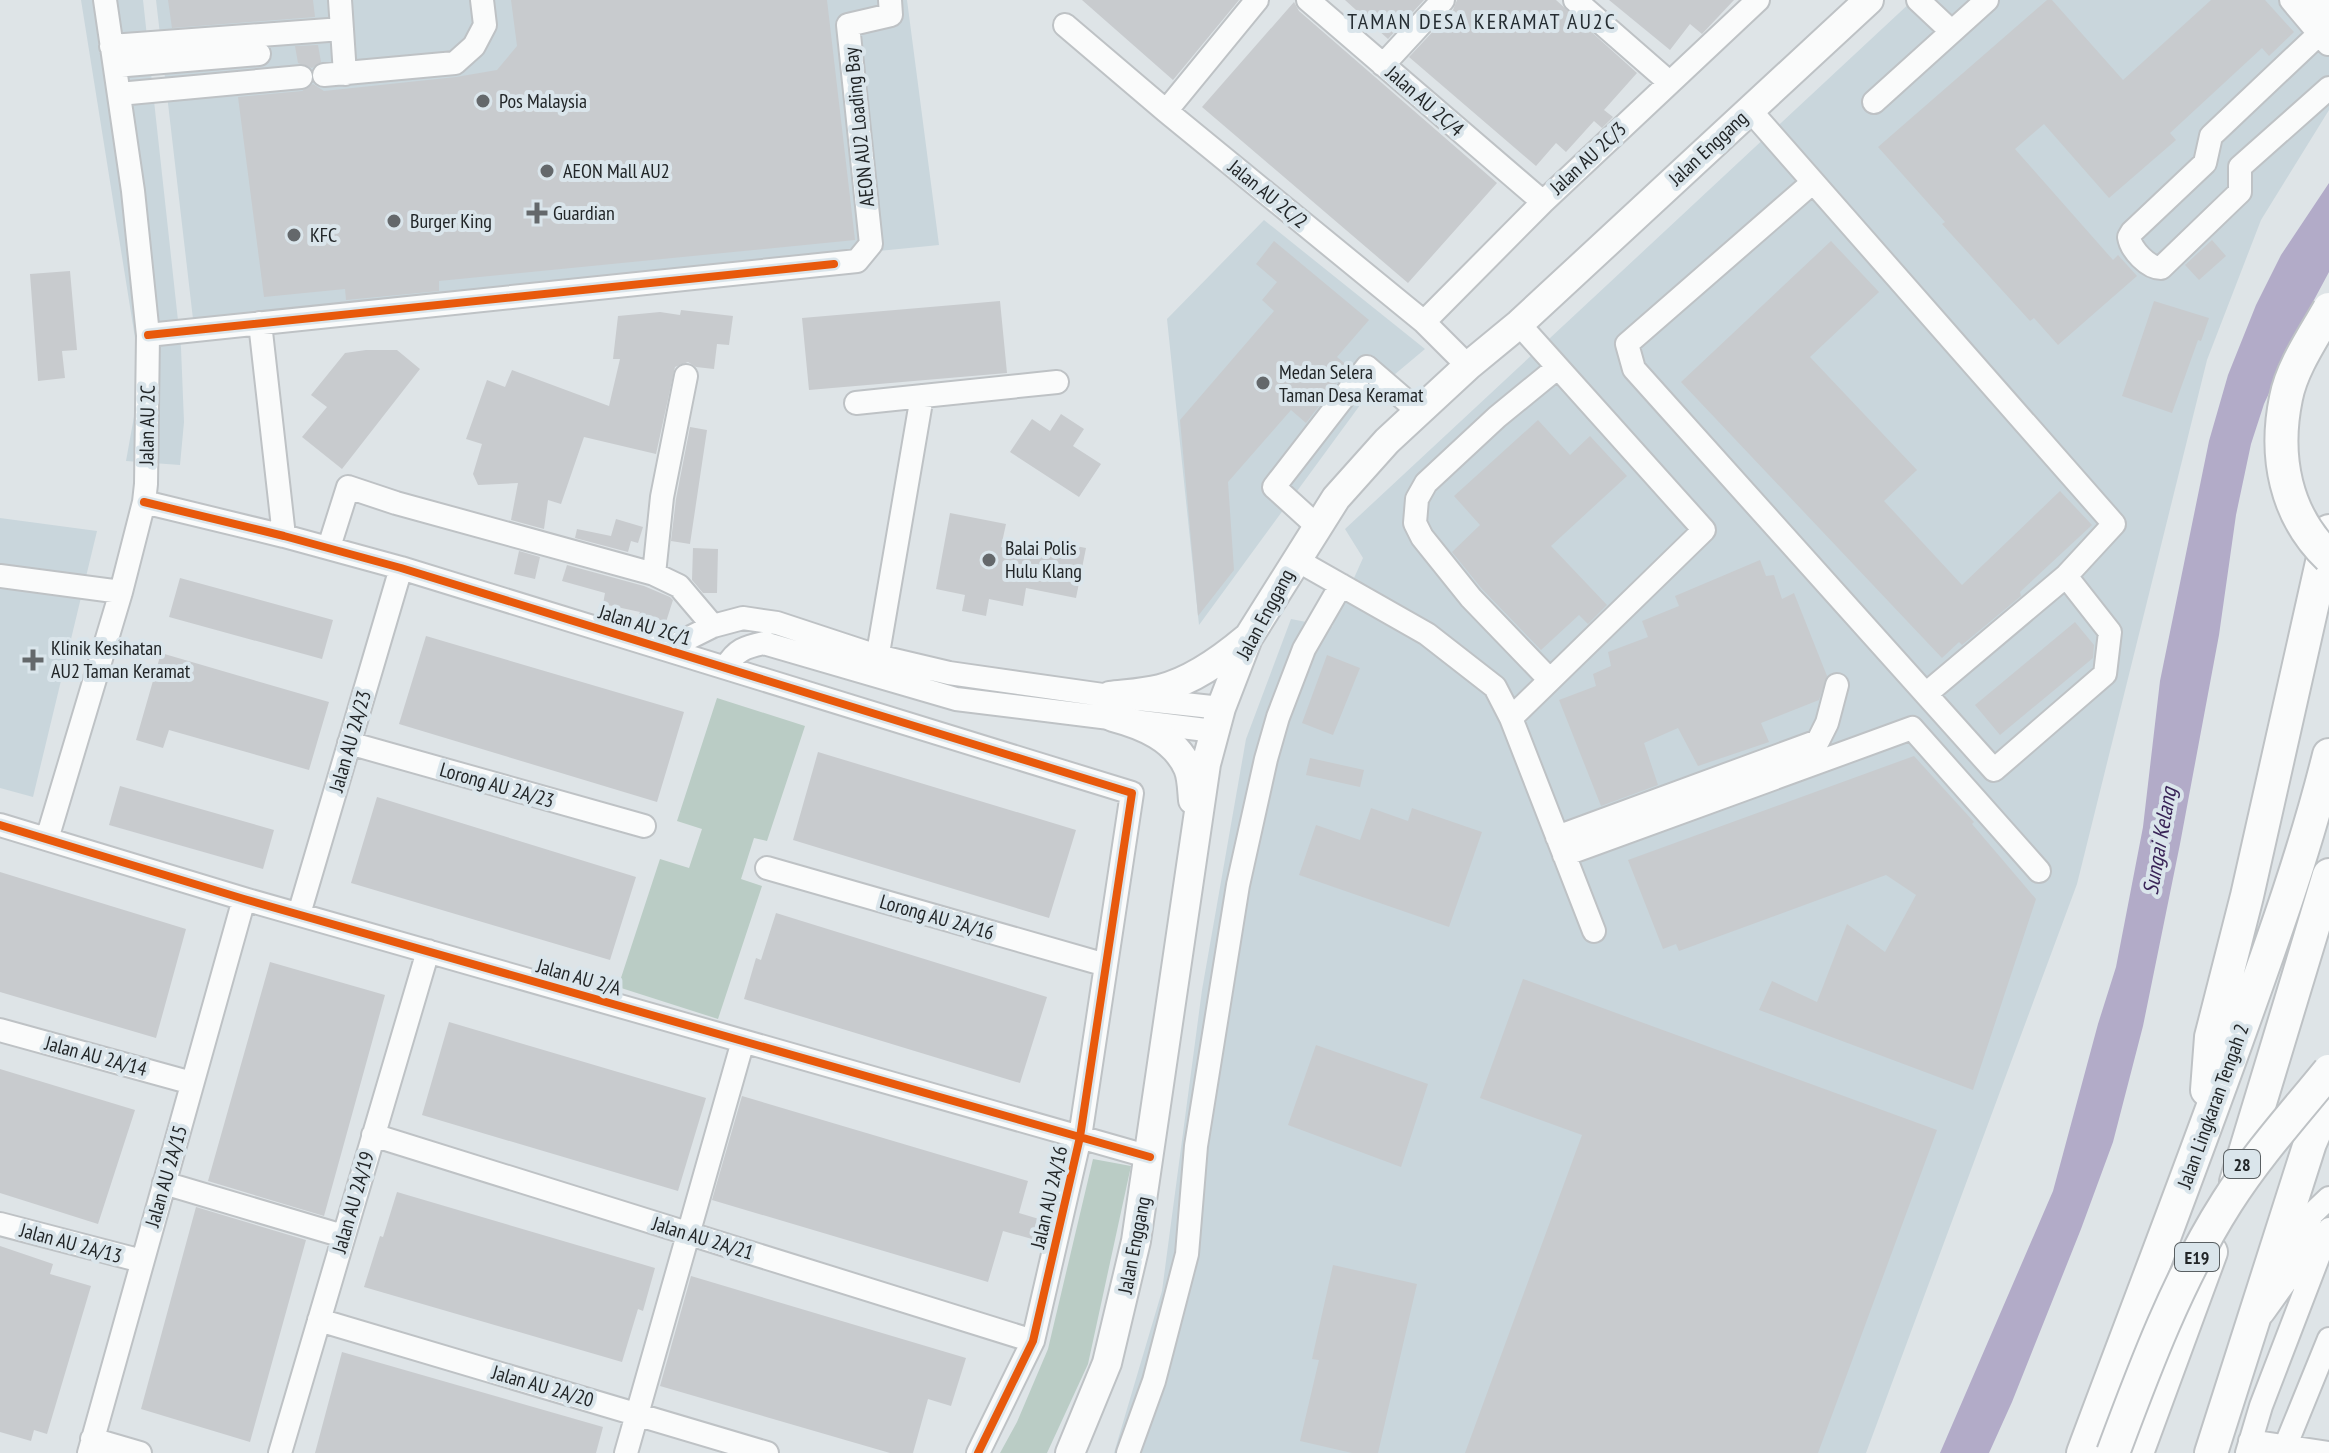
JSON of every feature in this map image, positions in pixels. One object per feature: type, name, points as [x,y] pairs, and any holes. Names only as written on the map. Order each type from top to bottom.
[{"type":"highway","points":[[2316,0],[2326,31]]},
{"type":"highway","points":[[2329,309],[2307,347],[2286,396],[2280,456],[2291,505],[2317,546],[2329,557]]},
{"type":"highway","points":[[2204,1133],[2211,1037],[2247,896],[2329,531]]},
{"type":"highway","name":"Jalan Lingkaran Tengah 2","points":[[2083,1453],[2204,1133],[2313,821],[2329,755]]},
{"type":"highway","name":"Jalan Lingkaran Tengah 2","points":[[2137,1453],[2248,1149],[2329,875]]},
{"type":"highway","points":[[2211,1453],[2310,1143],[2329,1070]]},
{"type":"highway","name":"E19","points":[[2113,1453],[2138,1385],[2187,1274],[2227,1202],[2272,1139],[2329,1070]]},
{"type":"highway","points":[[2310,1143],[2329,1100]]},
{"type":"main road","name":"Jalan Enggang","points":[[1070,1453],[1107,1363],[1136,1241],[1206,764],[1218,719],[1248,638],[1336,498],[1387,441],[1519,324],[1869,0]]},
{"type":"main road","points":[[1111,707],[1198,673],[1248,638]]},
{"type":"main road","points":[[1111,707],[1159,736],[1178,752],[1190,770],[1197,836]]},
{"type":"street","name":"Jalan AU 2C","points":[[47,839],[121,592],[144,502],[148,335],[133,191],[105,0]]},
{"type":"street","points":[[340,0],[342,29],[335,74],[455,63],[474,46],[485,25],[482,0]]},
{"type":"street","name":"AEON AU2 Loading Bay","points":[[260,323],[857,261],[871,244],[848,25],[891,15],[890,0]]},
{"type":"street","points":[[1166,111],[1257,0]]},
{"type":"street","name":"Jalan AU 2C/4","points":[[1308,0],[1543,202]]},
{"type":"street","points":[[1383,65],[1443,0]]},
{"type":"street","points":[[1575,0],[1669,82]]},
{"type":"street","name":"Jalan AU 2C/3","points":[[1424,322],[1543,202],[1758,0]]},
{"type":"street","points":[[1918,0],[1951,31]]},
{"type":"street","points":[[1874,102],[1987,0]]},
{"type":"street","points":[[2291,0],[2326,31],[2211,136],[2205,163],[2132,232],[2130,243],[2150,266],[2161,268],[2240,192],[2240,167],[2329,88]]},
{"type":"street","name":"Jalan AU 2C/2","points":[[1065,25],[1424,322],[1468,366]]},
{"type":"street","points":[[115,71],[342,29]]},
{"type":"street","points":[[115,71],[261,60]]},
{"type":"street","points":[[115,71],[301,77]]},
{"type":"street","points":[[1749,109],[2114,524],[2066,576],[1927,693]]},
{"type":"street","points":[[1812,183],[1627,344],[1634,369],[1994,770],[2105,674],[2110,632],[2066,576]]},
{"type":"street","points":[[148,335],[260,323],[284,536]]},
{"type":"street","points":[[1511,718],[1704,530],[1519,324]]},
{"type":"street","points":[[1317,526],[1274,487],[1367,367],[1418,411]]},
{"type":"street","points":[[1550,680],[1471,598],[1422,537],[1415,523],[1417,499],[1426,483],[1497,417],[1557,368]]},
{"type":"street","points":[[654,574],[662,497],[686,376]]},
{"type":"street","points":[[856,403],[1057,382]]},
{"type":"street","points":[[875,666],[922,396]]},
{"type":"street","points":[[329,547],[348,487],[654,574],[679,586],[713,626]]},
{"type":"street","name":"Jalan AU 2C/1","points":[[144,502],[329,547],[401,568],[1132,793]]},
{"type":"street","points":[[1295,559],[1427,634],[1495,687],[1511,718],[1594,931]]},
{"type":"street","name":"Jalan AU 2A/23","points":[[299,914],[401,568]]},
{"type":"street","points":[[0,576],[121,592]]},
{"type":"street","points":[[1128,1453],[1154,1381],[1187,1254],[1196,1146],[1238,885],[1266,759],[1304,649],[1341,585]]},
{"type":"street","name":"Jalan AU 2C/1","points":[[667,649],[713,626],[743,618],[777,623],[875,666]]},
{"type":"street","name":"Jalan AU 2C/1","points":[[726,667],[734,653],[747,646],[764,643],[875,666],[949,673],[1111,707],[1218,719]]},
{"type":"street","points":[[1560,846],[1818,741],[1827,723],[1837,685]]},
{"type":"street","points":[[1560,846],[1912,728],[2039,871]]},
{"type":"street","name":"Lorong AU 2A/23","points":[[349,743],[644,826]]},
{"type":"street","name":"Jalan AU 2A/16","points":[[978,1453],[1033,1341],[1080,1137],[1132,793]]},
{"type":"street","name":"Jalan AU 2/A","points":[[0,825],[244,899],[1150,1157]]},
{"type":"street","name":"Lorong AU 2A/16","points":[[767,868],[1106,965]]},
{"type":"street","name":"Jalan AU 2A/15","points":[[90,1446],[244,899]]},
{"type":"street","name":"Jalan AU 2A/19","points":[[280,1453],[428,951]]},
{"type":"street","name":"Jalan AU 2A/14","points":[[0,1030],[192,1083]]},
{"type":"street","points":[[626,1453],[743,1041]]},
{"type":"street","name":"Jalan AU 2A/21","points":[[373,1135],[1033,1341]]},
{"type":"street","points":[[164,1183],[343,1236]]},
{"type":"street","points":[[2253,1327],[2286,1281],[2312,1214],[2329,1198]]},
{"type":"street","name":"Jalan AU 2A/13","points":[[0,1224],[142,1261]]},
{"type":"street","points":[[2328,1453],[2285,1447],[2249,1447],[2261,1406],[2329,1229]]},
{"type":"street","name":"Jalan AU 2A/20","points":[[319,1320],[767,1453]]},
{"type":"street","points":[[2285,1447],[2329,1339]]},
{"type":"street","points":[[90,1446],[140,1453]]},
{"type":"shaded area","points":[[81,0],[143,0],[181,348],[184,422],[180,465],[126,461],[135,411],[135,338]]},
{"type":"shaded area","name":"AEON Mall AU2","points":[[156,0],[907,0],[939,245],[193,319]]},
{"type":"shaded area","points":[[1913,0],[2296,0],[2329,38],[2329,110],[2261,220],[2207,360],[2077,884],[1866,1453],[1114,1453],[1162,1291],[1202,990],[1246,739],[1291,619],[1332,627],[1363,558],[1345,529]]},
{"type":"shaded area","points":[[1264,220],[1425,349],[1363,401],[1199,625],[1167,319]]},
{"type":"shaded area","name":"Klinik Kesihatan AU2 Taman Keramat","points":[[0,518],[97,531],[33,797],[0,788]]},
{"type":"shaded area","points":[[717,698],[805,726],[767,841],[754,838],[741,879],[762,886],[718,1019],[618,987],[660,859],[689,868],[702,829],[677,821]]},
{"type":"shaded area","points":[[1093,1159],[1131,1166],[1088,1364],[1047,1453],[1000,1453],[1017,1422],[1048,1349]]},
{"type":"water","name":"Sungai Kelang","points":[[2329,183],[2329,272],[2264,404],[2251,444],[2180,844],[2143,1026],[2113,1142],[2081,1229],[1989,1453],[1940,1453],[2053,1191],[2116,967],[2143,827],[2160,681],[2209,441],[2228,375],[2256,305],[2281,255]]},
{"type":"building","points":[[168,0],[313,0],[315,17],[172,28]]},
{"type":"building","name":"AEON Mall AU2","points":[[511,0],[827,0],[855,240],[439,281],[439,291],[346,300],[345,289],[264,297],[238,97],[302,91],[313,84],[324,91],[497,70],[517,46]]},
{"type":"building","points":[[1082,0],[1239,0],[1173,80]]},
{"type":"building","points":[[1345,0],[1424,0],[1388,39]]},
{"type":"building","points":[[1457,0],[1556,0],[1637,73],[1604,110],[1613,117],[1602,128],[1594,121],[1566,152],[1556,143],[1536,166],[1409,57],[1453,10]]},
{"type":"building","points":[[1609,0],[1734,0],[1702,34],[1690,24],[1670,50]]},
{"type":"building","points":[[2047,0],[2052,0],[2123,80],[2211,0],[2265,0],[2294,32],[2269,56],[2262,48],[2170,133],[2176,140],[2109,198],[2044,124],[2015,149],[2113,260],[2118,255],[2137,276],[2058,345],[2034,318],[2030,321],[1942,224],[1945,222],[1878,147]]},
{"type":"building","points":[[1294,2],[1299,11],[1497,183],[1408,283],[1202,107]]},
{"type":"building","points":[[318,45],[321,62],[312,68],[298,63],[295,46]]},
{"type":"building","points":[[2212,240],[2226,256],[2199,280],[2185,265]]},
{"type":"building","name":"Medan Selera Taman Desa Keramat","points":[[1274,241],[1369,320],[1337,357],[1349,367],[1306,423],[1291,410],[1228,482],[1234,570],[1198,616],[1180,420],[1274,311],[1262,300],[1277,282],[1256,264]]},
{"type":"building","points":[[1831,241],[1879,292],[1810,357],[1917,470],[1884,501],[1962,585],[2060,491],[2092,525],[2020,592],[2021,596],[1942,658],[1681,382]]},
{"type":"building","points":[[70,271],[77,350],[62,351],[65,378],[38,381],[30,274]]},
{"type":"building","points":[[1000,301],[1007,373],[809,390],[802,318]]},
{"type":"building","points":[[2154,301],[2209,318],[2172,413],[2122,396]]},
{"type":"building","points":[[681,310],[733,316],[729,345],[717,344],[714,369],[696,367],[688,362],[675,367],[656,454],[584,437],[561,504],[548,500],[544,529],[511,520],[518,483],[478,485],[473,474],[482,444],[466,439],[487,380],[505,387],[512,370],[609,406],[620,359],[613,359],[618,316],[660,312],[680,315]]},
{"type":"building","points":[[397,350],[420,369],[342,469],[302,437],[327,407],[311,395],[345,353]]},
{"type":"building","points":[[1061,414],[1084,429],[1073,446],[1101,464],[1079,497],[1010,452],[1032,419],[1050,431]]},
{"type":"building","points":[[1538,420],[1570,455],[1590,436],[1627,476],[1551,546],[1607,605],[1588,624],[1579,615],[1541,650],[1482,589],[1452,552],[1480,525],[1454,496]]},
{"type":"building","points":[[690,427],[707,430],[690,544],[671,541]]},
{"type":"building","points":[[950,513],[1006,524],[1001,547],[1047,556],[1050,541],[1086,548],[1076,598],[1026,588],[1023,606],[989,599],[986,616],[962,611],[965,595],[936,589]]},
{"type":"building","points":[[616,519],[643,527],[638,543],[631,541],[628,552],[575,538],[577,529],[611,536]]},
{"type":"building","points":[[693,548],[718,549],[717,593],[703,593],[692,580]]},
{"type":"building","points":[[519,551],[540,557],[535,579],[514,574]]},
{"type":"building","points":[[1760,560],[1766,576],[1774,575],[1782,599],[1794,593],[1827,676],[1819,700],[1761,723],[1769,742],[1698,766],[1678,728],[1644,743],[1658,785],[1601,806],[1559,700],[1596,686],[1593,674],[1611,666],[1608,652],[1648,637],[1642,621],[1679,606],[1675,596]]},
{"type":"building","points":[[567,565],[644,586],[670,597],[673,600],[666,622],[640,612],[603,604],[605,593],[562,581]]},
{"type":"building","points":[[180,578],[333,620],[322,659],[169,617]]},
{"type":"building","points":[[2075,622],[2094,645],[2093,658],[2000,735],[1975,705]]},
{"type":"building","points":[[426,636],[684,712],[657,802],[399,724]]},
{"type":"building","points":[[161,653],[329,702],[309,770],[169,730],[163,748],[136,740]]},
{"type":"building","points":[[1327,655],[1360,668],[1333,735],[1302,723]]},
{"type":"building","points":[[818,752],[1076,830],[1049,918],[793,840]]},
{"type":"building","points":[[1914,756],[1974,822],[1972,824],[2036,899],[1973,1090],[1759,1010],[1772,981],[1817,1002],[1847,924],[1885,952],[1916,895],[1886,875],[1679,951],[1676,944],[1663,949],[1628,860]]},
{"type":"building","points":[[1310,758],[1364,770],[1360,787],[1306,775]]},
{"type":"building","points":[[120,786],[274,830],[263,869],[109,825]]},
{"type":"building","points":[[377,797],[636,877],[610,960],[351,883]]},
{"type":"building","points":[[1371,808],[1408,821],[1412,808],[1482,832],[1449,927],[1299,875],[1316,825],[1360,840]]},
{"type":"building","points":[[0,872],[186,929],[156,1038],[0,992]]},
{"type":"building","points":[[776,913],[1047,997],[1020,1083],[744,999],[756,958],[761,960]]},
{"type":"building","points":[[270,962],[385,995],[324,1216],[208,1181]]},
{"type":"building","points":[[1523,979],[1937,1130],[1818,1453],[1465,1453],[1582,1135],[1480,1098]]},
{"type":"building","points":[[449,1022],[706,1098],[678,1191],[422,1115]]},
{"type":"building","points":[[1316,1045],[1428,1084],[1401,1167],[1288,1125]]},
{"type":"building","points":[[0,1069],[135,1110],[98,1224],[0,1193]]},
{"type":"building","points":[[742,1096],[1028,1181],[1019,1213],[1039,1219],[1032,1239],[1003,1231],[988,1282],[712,1200]]},
{"type":"building","points":[[397,1192],[655,1268],[643,1311],[638,1309],[622,1362],[364,1287]]},
{"type":"building","points":[[196,1207],[306,1240],[250,1442],[141,1409]]},
{"type":"building","points":[[0,1246],[53,1264],[50,1274],[91,1286],[47,1434],[34,1430],[31,1441],[0,1432]]},
{"type":"building","points":[[1333,1265],[1417,1284],[1378,1453],[1352,1453],[1300,1441],[1319,1360],[1312,1359]]},
{"type":"building","points":[[691,1276],[966,1358],[951,1406],[928,1399],[913,1453],[890,1453],[660,1386]]},
{"type":"building","points":[[342,1352],[603,1427],[596,1453],[315,1453]]},
{"type":"cycle path","points":[[148,335],[834,264]]},
{"type":"cycle path","points":[[144,502],[401,568],[1132,793],[1080,1137],[1033,1341],[978,1453]]},
{"type":"cycle path","points":[[0,825],[244,899],[1150,1157]]},
{"type":"place","name":"Pos Malaysia","points":[[483,101]]},
{"type":"place","name":"AEON Mall AU2","points":[[547,171]]},
{"type":"place","name":"Guardian","points":[[537,213]]},
{"type":"place","name":"Burger King","points":[[394,221]]},
{"type":"place","name":"KFC","points":[[294,235]]},
{"type":"place","name":"Medan Selera Taman Desa Keramat","points":[[1263,383]]},
{"type":"place","name":"Balai Polis Hulu Klang","points":[[989,560]]},
{"type":"place","name":"Klinik Kesihatan AU2 Taman Keramat","points":[[33,660]]},
{"type":"district","name":"TAMAN DESA KERAMAT AU2C","points":[[1482,21]]}]
